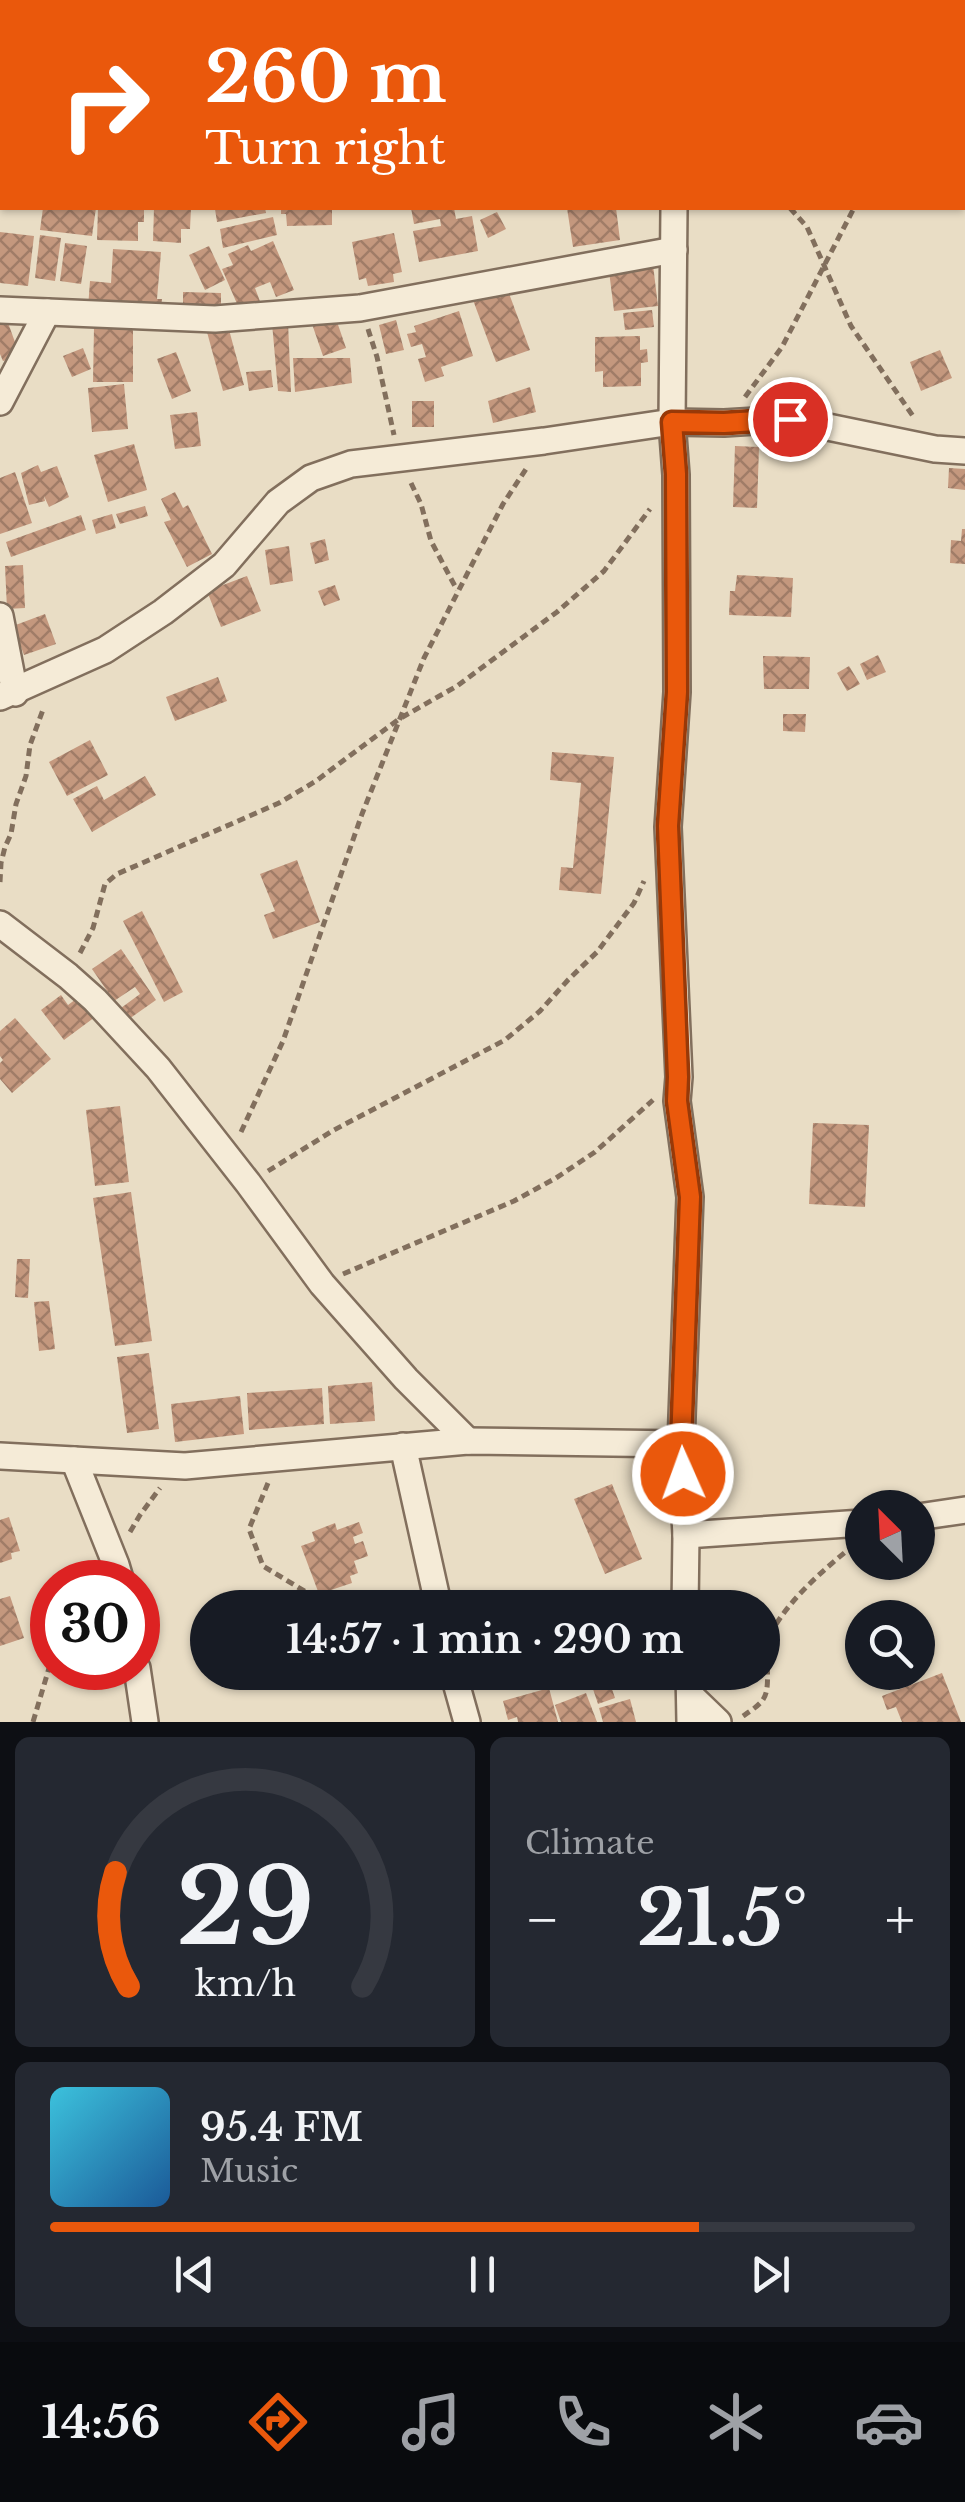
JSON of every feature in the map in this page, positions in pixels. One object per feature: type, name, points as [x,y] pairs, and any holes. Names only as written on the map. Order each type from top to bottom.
[{"type":"street","points":[[674,210],[672,422],[676,474],[677,692],[668,826],[677,1101],[690,1197],[681,1444],[685,1590]]},
{"type":"street","points":[[0,310],[215,319],[360,308],[674,250]]},
{"type":"street","points":[[0,402],[47,312]]},
{"type":"street","points":[[0,616],[7,695],[105,650],[163,612],[224,565],[278,502],[311,478],[352,464],[672,422],[790,419],[935,449],[965,451]]},
{"type":"street","points":[[0,924],[95,1000],[158,1068],[322,1284],[406,1380],[468,1441]]},
{"type":"street","points":[[0,1456],[185,1466],[468,1441],[681,1444]]},
{"type":"street","points":[[402,1446],[434,1590]]},
{"type":"street","points":[[74,1460],[113,1560]]},
{"type":"street","points":[[935,1514],[965,1510]]},
{"type":"street","points":[[686,1535],[845,1524]]},
{"type":"street","points":[[140,1690],[145,1722]]},
{"type":"street","points":[[458,1690],[467,1722]]},
{"type":"street","points":[[690,1690],[690,1722]]},
{"type":"street","points":[[694,1690],[718,1722]]},
{"type":"path","points":[[792,210],[807,227],[851,326],[935,449]]},
{"type":"path","points":[[724,423],[782,347],[853,210]]},
{"type":"path","points":[[360,308],[377,356],[399,458],[421,504],[438,558],[458,590]]},
{"type":"path","points":[[229,1158],[283,1041],[362,814],[424,658],[503,504],[544,441]]},
{"type":"path","points":[[68,976],[93,928],[105,884],[117,874],[279,803],[316,781],[399,719],[482,668],[604,571],[676,474]]},
{"type":"path","points":[[0,882],[30,745],[57,672]]},
{"type":"path","points":[[248,1183],[334,1130],[505,1040],[598,952],[634,903],[648,872]]},
{"type":"path","points":[[322,1284],[514,1201],[556,1178],[596,1152],[678,1077]]},
{"type":"path","points":[[279,1458],[250,1529],[263,1566],[303,1590]]},
{"type":"path","points":[[123,1560],[140,1515],[162,1485],[185,1466]]},
{"type":"path","points":[[733,1722],[760,1704],[766,1695],[770,1634],[820,1573],[845,1552]]},
{"type":"path","points":[[33,1722],[42,1690]]},
{"type":"building","points":[[43,210],[96,210],[92,236],[40,230]]},
{"type":"building","points":[[98,210],[144,210],[144,222],[138,222],[138,241],[97,240]]},
{"type":"building","points":[[154,210],[191,210],[190,229],[181,229],[181,243],[153,241]]},
{"type":"building","points":[[215,210],[265,210],[266,213],[217,222]]},
{"type":"building","points":[[281,210],[332,210],[332,225],[287,226],[286,214],[281,214]]},
{"type":"building","points":[[411,210],[454,210],[456,219],[472,216],[478,251],[419,262],[413,231],[441,226],[440,219],[414,224]]},
{"type":"building","points":[[567,210],[616,210],[620,240],[573,247]]},
{"type":"building","points":[[497,212],[506,229],[488,238],[480,220]]},
{"type":"building","points":[[273,217],[277,235],[223,248],[220,229]]},
{"type":"building","points":[[0,232],[34,236],[28,286],[0,283]]},
{"type":"building","points":[[394,233],[402,272],[393,274],[394,282],[368,286],[366,278],[359,280],[352,242]]},
{"type":"building","points":[[40,235],[61,238],[55,281],[35,278]]},
{"type":"building","points":[[273,241],[294,290],[276,297],[270,282],[255,288],[261,304],[241,313],[222,269],[233,265],[228,254],[248,245],[251,251]]},
{"type":"building","points":[[65,243],[87,246],[81,284],[60,281]]},
{"type":"building","points":[[209,246],[225,280],[205,290],[189,255]]},
{"type":"building","points":[[113,249],[161,252],[157,299],[162,299],[161,307],[88,308],[90,281],[111,283]]},
{"type":"building","points":[[653,265],[658,306],[614,311],[609,271]]},
{"type":"building","points":[[507,288],[530,350],[496,362],[473,300]]},
{"type":"building","points":[[183,292],[221,293],[221,312],[183,312]]},
{"type":"building","points":[[652,310],[654,327],[625,330],[623,313]]},
{"type":"building","points":[[459,311],[473,356],[441,367],[444,376],[425,382],[418,359],[426,357],[422,344],[411,347],[407,334],[416,332],[414,326]]},
{"type":"building","points":[[335,316],[346,348],[323,356],[312,324]]},
{"type":"building","points":[[7,320],[20,356],[3,361],[0,323]]},
{"type":"building","points":[[396,320],[404,350],[386,354],[379,325]]},
{"type":"building","points":[[288,322],[291,392],[278,391],[272,323]]},
{"type":"building","points":[[228,326],[244,385],[223,391],[207,332]]},
{"type":"building","points":[[94,327],[133,327],[133,382],[93,382]]},
{"type":"building","points":[[640,336],[640,350],[647,349],[648,362],[641,363],[641,386],[603,387],[603,371],[595,372],[595,337]]},
{"type":"building","points":[[83,348],[91,369],[72,377],[63,356]]},
{"type":"building","points":[[940,350],[952,378],[921,391],[910,362]]},
{"type":"building","points":[[176,352],[191,391],[172,399],[157,359]]},
{"type":"building","points":[[293,358],[350,358],[352,383],[295,392]]},
{"type":"building","points":[[271,370],[273,387],[249,391],[246,372]]},
{"type":"building","points":[[124,384],[128,429],[92,432],[88,388]]},
{"type":"building","points":[[530,387],[536,412],[493,423],[488,401]]},
{"type":"building","points":[[412,401],[434,401],[434,427],[412,427]]},
{"type":"building","points":[[197,412],[201,446],[175,449],[170,415]]},
{"type":"building","points":[[134,444],[147,490],[108,502],[94,455]]},
{"type":"building","points":[[735,446],[759,447],[757,508],[733,507]]},
{"type":"building","points":[[38,465],[41,472],[57,466],[69,497],[49,507],[44,496],[45,501],[29,505],[21,473]]},
{"type":"building","points":[[949,468],[965,469],[965,490],[948,488]]},
{"type":"building","points":[[15,472],[32,523],[0,534],[0,478]]},
{"type":"building","points":[[175,492],[183,508],[188,505],[212,554],[187,567],[164,522],[171,520],[161,499]]},
{"type":"building","points":[[145,506],[148,516],[120,524],[116,514]]},
{"type":"building","points":[[112,514],[116,528],[96,534],[92,520]]},
{"type":"building","points":[[81,515],[86,530],[11,557],[6,542]]},
{"type":"building","points":[[962,529],[965,564],[950,563],[951,540],[961,541]]},
{"type":"building","points":[[325,539],[329,560],[315,564],[310,543]]},
{"type":"building","points":[[289,546],[293,581],[270,585],[265,550]]},
{"type":"building","points":[[23,565],[25,608],[7,609],[5,566]]},
{"type":"building","points":[[737,575],[793,578],[791,617],[729,615],[730,591],[735,591]]},
{"type":"building","points":[[247,576],[261,611],[221,627],[207,591]]},
{"type":"building","points":[[335,585],[340,600],[324,606],[318,591]]},
{"type":"building","points":[[45,614],[56,644],[24,655],[13,626]]},
{"type":"building","points":[[878,655],[886,672],[867,680],[860,664]]},
{"type":"building","points":[[763,656],[810,657],[809,689],[764,689]]},
{"type":"building","points":[[849,666],[860,684],[847,691],[837,673]]},
{"type":"building","points":[[218,677],[227,701],[175,721],[166,697]]},
{"type":"building","points":[[783,714],[806,714],[805,732],[783,731]]},
{"type":"building","points":[[90,740],[108,775],[67,796],[49,762]]},
{"type":"building","points":[[552,752],[614,757],[601,894],[559,890],[561,867],[573,868],[581,783],[550,780]]},
{"type":"building","points":[[145,776],[156,795],[92,832],[73,799],[97,786],[104,800]]},
{"type":"building","points":[[297,860],[320,922],[273,939],[264,915],[275,911],[260,874]]},
{"type":"building","points":[[142,911],[183,992],[164,1002],[123,921]]},
{"type":"building","points":[[121,949],[156,1000],[129,1019],[121,1008],[140,994],[135,987],[114,1001],[92,969]]},
{"type":"building","points":[[61,995],[68,1005],[80,996],[95,1017],[64,1040],[41,1010]]},
{"type":"building","points":[[15,1018],[51,1059],[12,1093],[0,1079],[0,1031]]},
{"type":"building","points":[[120,1106],[129,1182],[95,1186],[86,1110]]},
{"type":"building","points":[[813,1123],[869,1125],[865,1207],[809,1204]]},
{"type":"building","points":[[131,1192],[152,1341],[115,1346],[93,1198]]},
{"type":"building","points":[[17,1259],[30,1259],[28,1298],[15,1297]]},
{"type":"building","points":[[49,1301],[55,1349],[39,1351],[34,1302]]},
{"type":"building","points":[[149,1353],[159,1429],[127,1433],[117,1357]]},
{"type":"building","points":[[372,1382],[375,1421],[330,1424],[328,1386]]},
{"type":"building","points":[[322,1388],[324,1424],[249,1430],[247,1393]]},
{"type":"building","points":[[240,1396],[244,1434],[175,1442],[171,1404]]},
{"type":"building","points":[[612,1484],[642,1559],[605,1574],[574,1499]]},
{"type":"building","points":[[9,1517],[20,1551],[0,1563],[0,1520]]},
{"type":"building","points":[[359,1522],[363,1533],[353,1537],[355,1544],[363,1541],[368,1556],[354,1561],[358,1573],[350,1576],[352,1583],[318,1590],[301,1546],[315,1541],[312,1532],[335,1523],[337,1530]]},
{"type":"building","points":[[10,1596],[24,1638],[0,1646],[0,1599]]},
{"type":"building","points":[[942,1673],[961,1722],[902,1722],[896,1707],[887,1710],[882,1696],[898,1690],[935,1690],[935,1676]]},
{"type":"building","points":[[550,1690],[558,1722],[518,1722],[517,1717],[508,1720],[503,1701]]},
{"type":"building","points":[[593,1690],[612,1690],[615,1698],[598,1704]]},
{"type":"building","points":[[586,1693],[597,1722],[561,1722],[555,1705]]},
{"type":"building","points":[[630,1699],[636,1722],[603,1722],[599,1708]]},
{"type":"route","points":[[683,1474],[690,1197],[677,1101],[668,826],[677,692],[676,474],[672,422],[790,419]]}]
